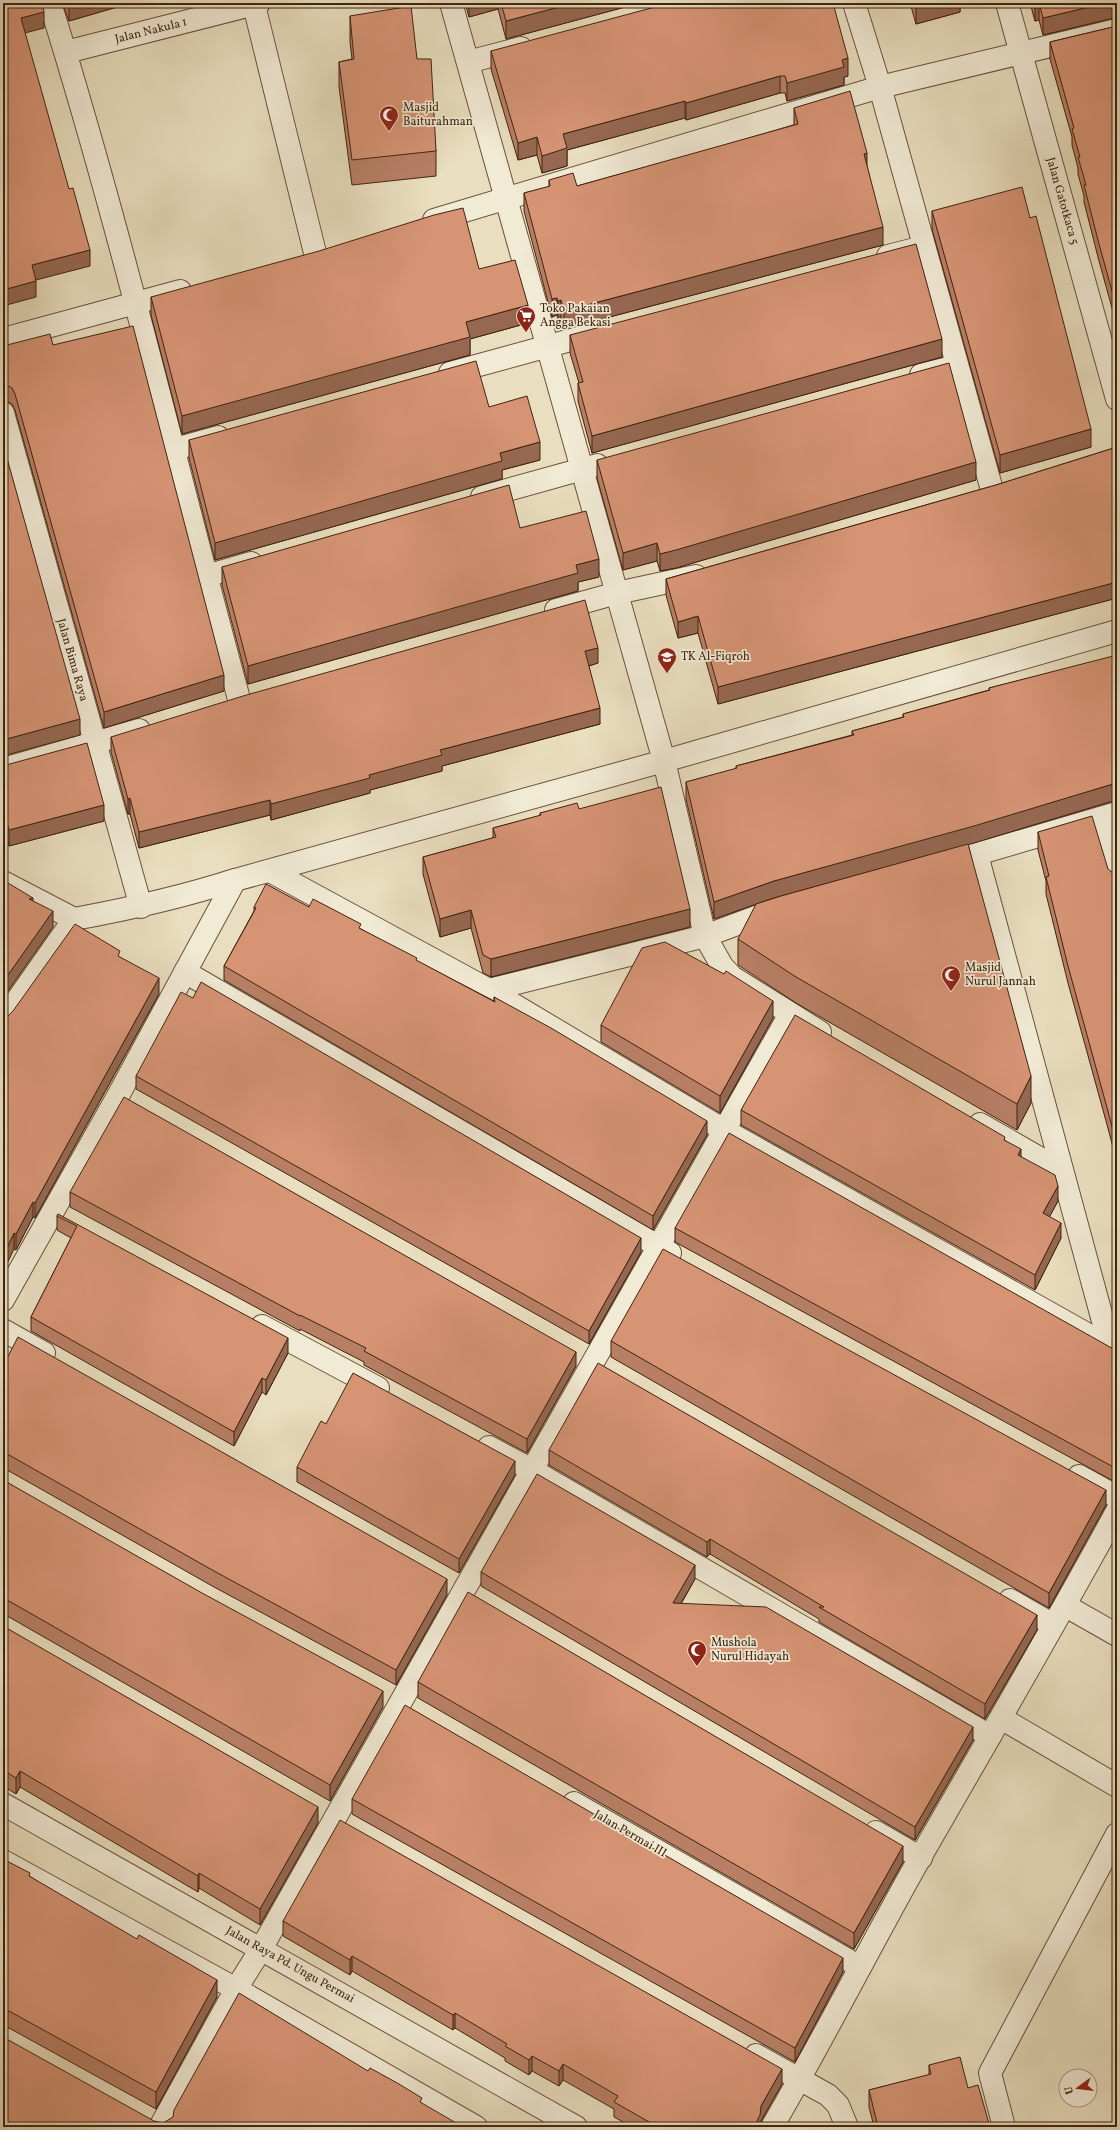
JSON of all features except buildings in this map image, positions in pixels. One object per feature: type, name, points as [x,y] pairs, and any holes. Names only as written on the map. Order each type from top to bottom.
[{"type":"street","points":[[50,3],[66,52],[136,302],[239,699]]},
{"type":"street","points":[[451,3],[664,761],[704,936],[722,966],[732,977],[837,1042]]},
{"type":"street","points":[[854,3],[880,87],[923,247],[992,490]]},
{"type":"street","name":"Jalan Gatotkaca 5","points":[[1007,3],[1117,399]]},
{"type":"street","points":[[257,4],[316,257]]},
{"type":"street","name":"Jalan Nakula 1","points":[[66,52],[257,4]]},
{"type":"street","points":[[415,226],[506,197],[880,87],[1117,30]]},
{"type":"street","points":[[468,62],[544,42]]},
{"type":"street","points":[[870,261],[923,247]]},
{"type":"street","points":[[293,263],[338,250]]},
{"type":"street","points":[[3,339],[196,287]]},
{"type":"street","points":[[434,378],[617,328]]},
{"type":"street","points":[[903,380],[957,366]]},
{"type":"street","name":"Jalan Bima Raya","points":[[3,413],[141,906]]},
{"type":"street","points":[[175,448],[236,432]]},
{"type":"street","points":[[459,504],[613,460]]},
{"type":"street","points":[[969,496],[1014,483]]},
{"type":"street","points":[[206,576],[267,559]]},
{"type":"street","points":[[534,616],[617,593],[679,580],[717,569]]},
{"type":"street","points":[[3,882],[74,919],[141,906],[188,895],[235,880],[664,761],[1117,631]]},
{"type":"street","points":[[216,706],[262,693]]},
{"type":"street","points":[[3,769],[95,744],[156,725]]},
{"type":"street","points":[[923,870],[1109,816],[1117,878]]},
{"type":"street","points":[[977,855],[1062,1172],[1113,1349]]},
{"type":"street","points":[[270,871],[489,990],[724,1130],[1113,1349]]},
{"type":"street","points":[[3,1300],[60,1216],[126,1098],[185,972],[235,880]]},
{"type":"street","points":[[489,990],[704,936],[792,906]]},
{"type":"street","points":[[3,1020],[74,919]]},
{"type":"street","points":[[185,972],[686,1262]]},
{"type":"street","points":[[140,2115],[161,2127],[236,1989],[261,1949],[327,1814],[456,1587],[532,1470],[586,1357],[658,1247],[790,1014]]},
{"type":"street","points":[[960,1112],[1062,1172]]},
{"type":"street","points":[[242,1315],[394,1396]]},
{"type":"street","points":[[3,1330],[65,1365]]},
{"type":"street","points":[[586,1357],[614,1373]]},
{"type":"street","points":[[470,1437],[996,1727],[1117,1786]]},
{"type":"street","points":[[1061,1466],[1117,1497]]},
{"type":"street","points":[[772,2127],[800,2080],[860,1967],[996,1727],[1052,1624],[1066,1606],[1117,1511]]},
{"type":"street","points":[[456,1587],[484,1602]]},
{"type":"street","points":[[991,1589],[1052,1624]]},
{"type":"street","points":[[1066,1606],[1117,1635]]},
{"type":"street","points":[[393,1698],[420,1714]]},
{"type":"street","name":"Jalan Permai III","points":[[558,1793],[860,1967]]},
{"type":"street","name":"Jalan Raya Pd. Ungu Permai","points":[[3,1804],[576,2127]]},
{"type":"street","points":[[327,1814],[355,1830]]},
{"type":"street","points":[[859,1822],[921,1858]]},
{"type":"street","points":[[1004,2127],[990,2073],[1117,1834]]},
{"type":"street","points":[[3,1861],[236,1989],[476,2127]]},
{"type":"street","points":[[737,2045],[828,2095],[838,2105],[847,2127]]},
{"type":"place","name":"Masjid Baiturahman","points":[[389,132]]},
{"type":"place","name":"Toko Pakaian Angga Bekasi","points":[[526,333]]},
{"type":"place","name":"TK Al-Fiqroh","points":[[667,674]]},
{"type":"place","name":"Masjid Nurul Jannah","points":[[951,992]]},
{"type":"place","name":"Mushola Nurul Hidayah","points":[[697,1667]]}]
